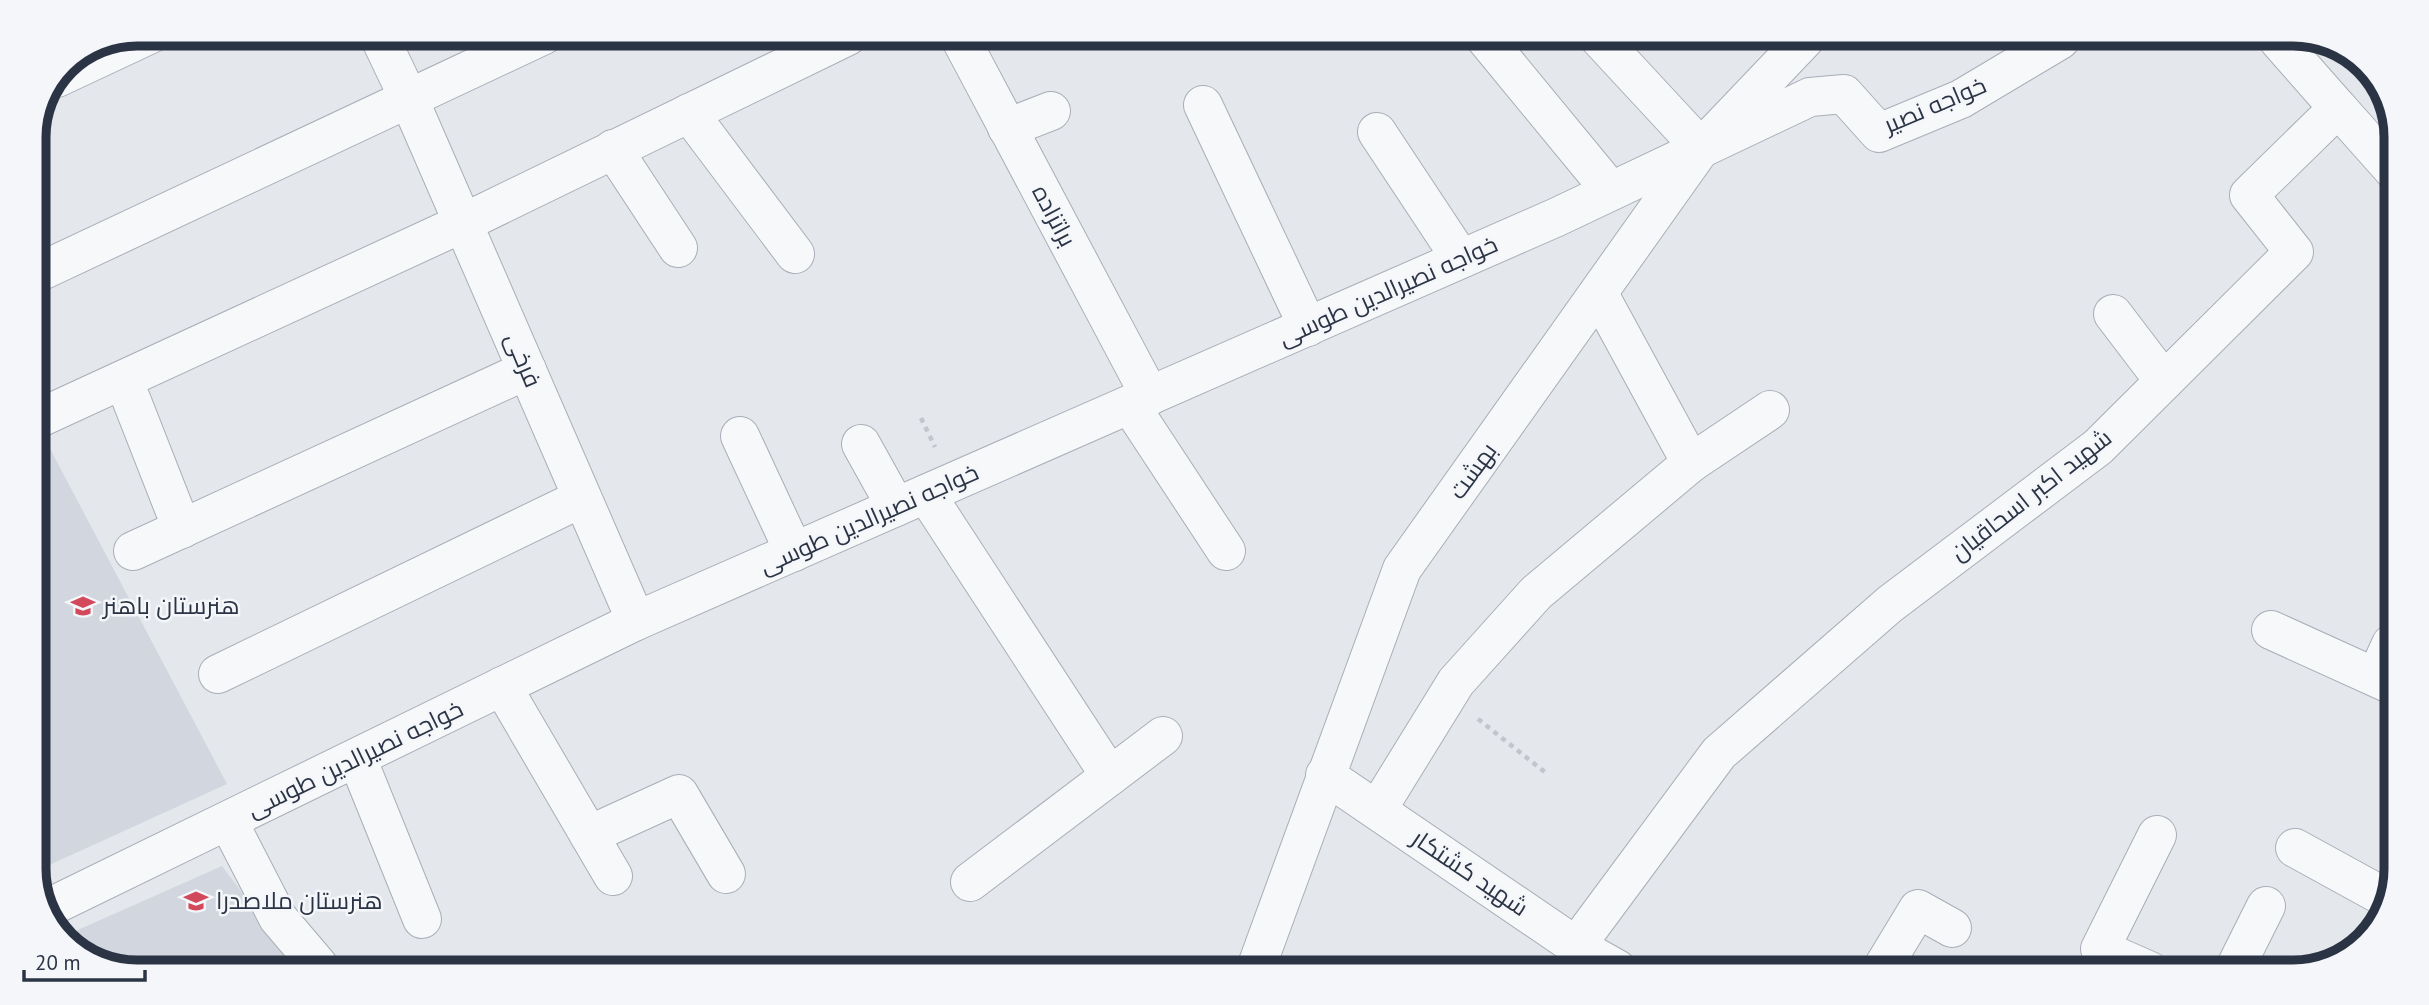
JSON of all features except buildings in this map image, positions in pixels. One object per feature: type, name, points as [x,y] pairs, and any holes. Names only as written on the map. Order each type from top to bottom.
[{"type":"street","name":"فرخی","points":[[383,45],[410,99],[636,621]]},
{"type":"street","points":[[46,269],[523,45]]},
{"type":"street","points":[[46,415],[463,223],[829,45]]},
{"type":"street","name":"براتزاده","points":[[964,45],[1140,400],[1226,551]]},
{"type":"street","points":[[1491,45],[1611,191]]},
{"type":"street","points":[[1605,45],[1701,148]]},
{"type":"street","name":"بهشت","points":[[1259,960],[1402,569],[1701,148],[1799,45]]},
{"type":"street","name":"خواجه نصیر","points":[[1701,148],[1810,97],[1844,94],[1879,134],[1961,99],[2052,45]]},
{"type":"street","points":[[2283,45],[2383,158]]},
{"type":"street","points":[[76,69],[125,46]]},
{"type":"street","points":[[1203,105],[1308,327]]},
{"type":"street","name":"شهید اکبر اسحاقیان","points":[[1576,946],[1719,753],[1890,604],[2098,447],[2294,252],[2249,195],[2338,107]]},
{"type":"street","points":[[1007,128],[1051,111]]},
{"type":"street","points":[[689,113],[795,254]]},
{"type":"street","points":[[1377,132],[1461,259]]},
{"type":"street","name":"خواجه نصیرالدین طوسی","points":[[53,905],[636,621],[1308,327],[1701,148]]},
{"type":"street","points":[[613,149],[678,248]]},
{"type":"street","points":[[1599,294],[1691,463]]},
{"type":"street","points":[[2113,314],[2164,381]]},
{"type":"street","points":[[133,551],[527,370]]},
{"type":"street","points":[[124,381],[182,528]]},
{"type":"street","points":[[1377,810],[1448,695],[1536,593],[1691,463],[1770,410]]},
{"type":"street","points":[[740,436],[794,552]]},
{"type":"street","points":[[861,444],[911,501],[1110,776]]},
{"type":"street","points":[[218,674],[582,498]]},
{"type":"street","points":[[2272,630],[2384,667]]},
{"type":"street","points":[[502,686],[612,876]]},
{"type":"street","points":[[970,882],[1163,736]]},
{"type":"street","points":[[358,758],[417,868],[422,919]]},
{"type":"street","name":"شهید کشتکار","points":[[1325,775],[1598,960]]},
{"type":"street","points":[[589,835],[680,794],[726,874]]},
{"type":"street","points":[[228,821],[278,918],[314,960]]},
{"type":"street","points":[[2125,960],[2100,949],[2157,835]]},
{"type":"street","points":[[2295,848],[2380,894]]},
{"type":"street","points":[[2239,960],[2266,906]]},
{"type":"street","points":[[1887,960],[1918,909],[1952,928]]},
{"type":"path","points":[[1448,695],[1546,773]]},
{"type":"shaded area","name":"هنرستان باهنر","points":[[46,441],[227,784],[46,867]]},
{"type":"shaded area","name":"هنرستان ملاصدرا","points":[[222,866],[293,960],[119,958],[91,947],[72,932]]},
{"type":"place","name":"هنرستان باهنر","points":[[83,606]]},
{"type":"place","name":"هنرستان ملاصدرا","points":[[196,901]]}]
